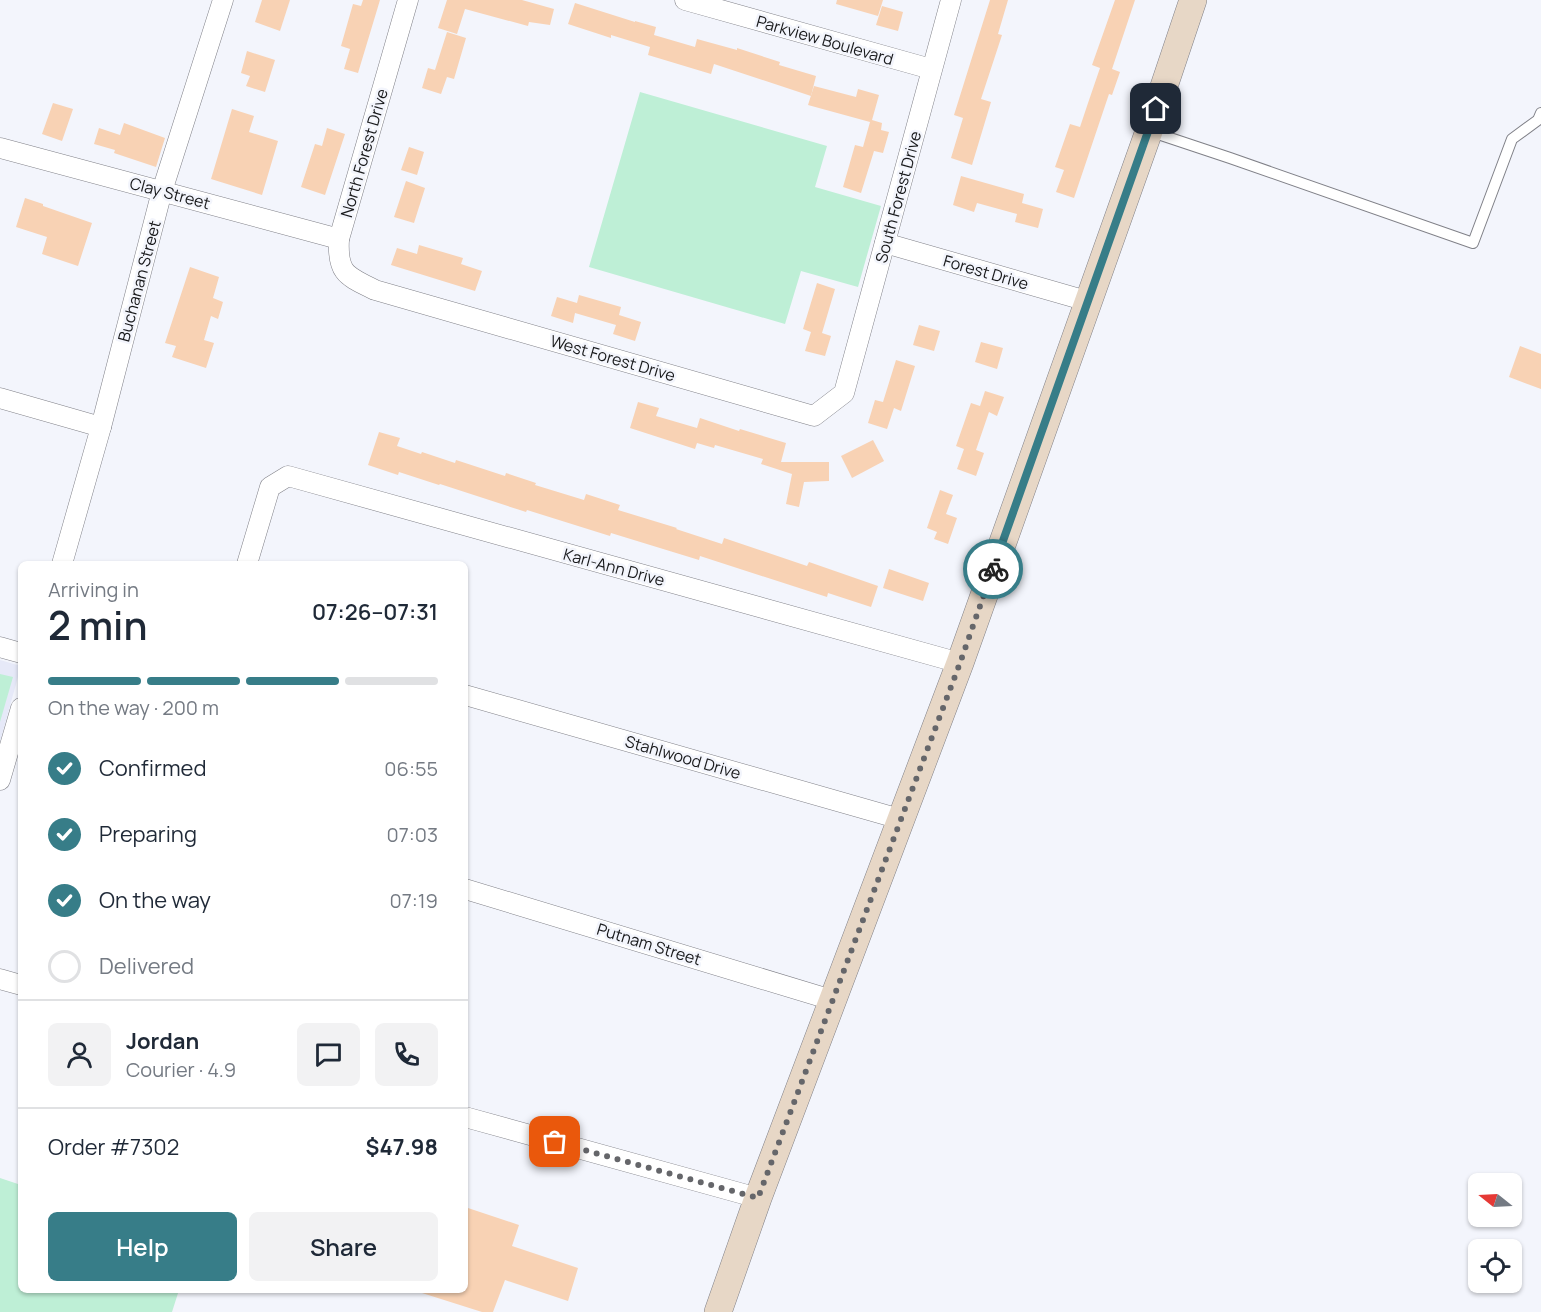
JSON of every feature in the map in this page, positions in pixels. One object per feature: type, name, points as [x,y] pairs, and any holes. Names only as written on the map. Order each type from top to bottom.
[{"type":"main road","points":[[718,1312],[758,1198],[960,663],[1149,131],[1192,0]]},
{"type":"street","name":"Buchanan Street","points":[[63,561],[101,427],[162,191],[224,0]]},
{"type":"street","name":"North Forest Drive","points":[[375,290],[346,275],[338,256],[339,239],[408,0]]},
{"type":"street","name":"Parkview Boulevard","points":[[685,0],[931,69]]},
{"type":"street","name":"South Forest Drive","points":[[844,393],[951,0]]},
{"type":"street","name":"Clay Street","points":[[0,148],[339,239]]},
{"type":"street","name":"Forest Drive","points":[[885,243],[1087,302]]},
{"type":"street","name":"West Forest Drive","points":[[375,290],[814,416],[844,393]]},
{"type":"street","points":[[0,398],[101,427]]},
{"type":"street","name":"Karl-Ann Drive","points":[[248,561],[270,487],[288,476],[960,663]]},
{"type":"street","points":[[0,647],[18,652]]},
{"type":"street","name":"Stahlwood Drive","points":[[468,697],[900,819]]},
{"type":"street","points":[[0,780],[15,752],[18,730]]},
{"type":"street","name":"Putnam Street","points":[[468,889],[832,1000]]},
{"type":"street","points":[[0,979],[18,985]]},
{"type":"street","points":[[468,1118],[758,1198]]},
{"type":"lane","points":[[1149,131],[1473,243],[1512,139],[1538,120],[1541,113]]},
{"type":"shaded area","points":[[0,660],[18,665],[18,677],[0,742]]},
{"type":"green space","points":[[640,92],[827,146],[815,187],[881,206],[858,287],[801,271],[785,324],[589,267]]},
{"type":"green space","points":[[0,674],[13,677],[0,722]]},
{"type":"green space","points":[[0,1178],[18,1184],[18,1293],[178,1293],[172,1312],[0,1312]]},
{"type":"building","points":[[262,0],[290,0],[280,31],[255,22]]},
{"type":"building","points":[[363,0],[380,0],[358,73],[344,69],[350,49],[341,46],[353,4],[361,6]]},
{"type":"building","points":[[447,0],[522,0],[554,9],[550,25],[529,22],[528,26],[465,9],[457,34],[438,28]]},
{"type":"building","points":[[837,0],[883,0],[878,16],[836,4]]},
{"type":"building","points":[[990,0],[1008,0],[998,34],[1002,35],[981,99],[991,102],[972,165],[951,158],[963,118],[954,115]]},
{"type":"building","points":[[1115,0],[1135,0],[1112,69],[1120,72],[1112,95],[1109,94],[1074,198],[1056,192],[1064,170],[1055,167],[1070,124],[1080,127],[1100,68],[1092,65]]},
{"type":"building","points":[[575,3],[656,27],[654,35],[695,47],[697,39],[737,50],[737,48],[780,62],[779,65],[816,76],[811,96],[714,64],[711,74],[648,55],[650,47],[611,35],[611,38],[568,24]]},
{"type":"building","points":[[882,6],[903,12],[898,31],[876,25]]},
{"type":"building","points":[[447,32],[466,38],[454,79],[447,77],[441,94],[422,88],[428,68],[435,70]]},
{"type":"building","points":[[247,51],[275,60],[265,92],[246,86],[250,76],[241,73]]},
{"type":"building","points":[[814,86],[856,97],[858,89],[879,95],[872,120],[882,123],[881,130],[889,132],[883,153],[874,151],[861,193],[843,187],[855,145],[863,147],[870,122],[808,105]]},
{"type":"building","points":[[53,103],[73,109],[62,141],[42,134]]},
{"type":"building","points":[[232,109],[254,116],[249,132],[278,141],[262,195],[211,179]]},
{"type":"building","points":[[124,123],[165,138],[156,167],[94,144],[99,128],[120,135]]},
{"type":"building","points":[[327,128],[345,134],[325,195],[301,187],[315,144],[322,146]]},
{"type":"building","points":[[409,147],[424,152],[417,175],[401,170]]},
{"type":"building","points":[[961,176],[1024,194],[1022,203],[1043,209],[1038,228],[1015,222],[1017,214],[977,203],[974,212],[953,205]]},
{"type":"building","points":[[406,181],[425,188],[414,223],[394,217]]},
{"type":"building","points":[[25,198],[92,223],[78,266],[42,254],[47,237],[16,227]]},
{"type":"building","points":[[419,245],[463,258],[461,264],[482,271],[475,291],[391,265],[397,248],[417,254]]},
{"type":"building","points":[[190,267],[219,277],[213,298],[223,302],[218,319],[211,316],[204,340],[214,343],[206,368],[172,357],[176,346],[165,343]]},
{"type":"building","points":[[817,283],[835,289],[822,333],[831,336],[825,356],[805,351],[811,332],[803,329]]},
{"type":"building","points":[[579,295],[621,307],[619,315],[641,322],[635,341],[613,334],[616,325],[575,313],[573,323],[551,316],[557,297],[577,303]]},
{"type":"building","points":[[919,325],[940,331],[934,351],[913,345]]},
{"type":"building","points":[[981,342],[1003,348],[997,369],[975,362]]},
{"type":"building","points":[[1520,346],[1541,354],[1541,389],[1509,377]]},
{"type":"building","points":[[896,360],[915,366],[901,411],[894,408],[887,429],[868,423],[875,400],[883,402]]},
{"type":"building","points":[[985,391],[1004,397],[997,416],[989,412],[976,450],[984,453],[976,476],[957,469],[964,449],[956,446],[971,403],[980,406]]},
{"type":"building","points":[[638,402],[659,408],[656,416],[697,428],[700,418],[786,443],[781,462],[829,462],[829,481],[804,482],[799,507],[786,504],[792,474],[761,464],[763,459],[715,445],[714,448],[697,443],[695,449],[630,428]]},
{"type":"building","points":[[379,432],[400,438],[397,446],[421,454],[422,452],[455,463],[456,460],[505,476],[506,473],[536,483],[535,485],[584,500],[586,494],[620,505],[618,510],[722,544],[724,538],[807,566],[809,562],[878,586],[871,607],[828,593],[827,597],[700,556],[699,560],[611,533],[610,536],[527,510],[526,512],[399,472],[398,475],[368,465]]},
{"type":"building","points":[[873,440],[884,461],[852,478],[841,456]]},
{"type":"building","points":[[940,490],[953,495],[946,514],[957,518],[948,544],[934,539],[937,532],[927,528]]},
{"type":"building","points":[[889,569],[929,583],[923,601],[883,588]]},
{"type":"building","points":[[468,1208],[519,1225],[512,1246],[578,1268],[568,1301],[505,1280],[493,1312],[482,1312],[422,1293],[468,1293]]},
{"type":"way so far","points":[[555,1142],[758,1198],[960,663],[993,569]]},
{"type":"route","points":[[993,569],[1156,109]]}]
